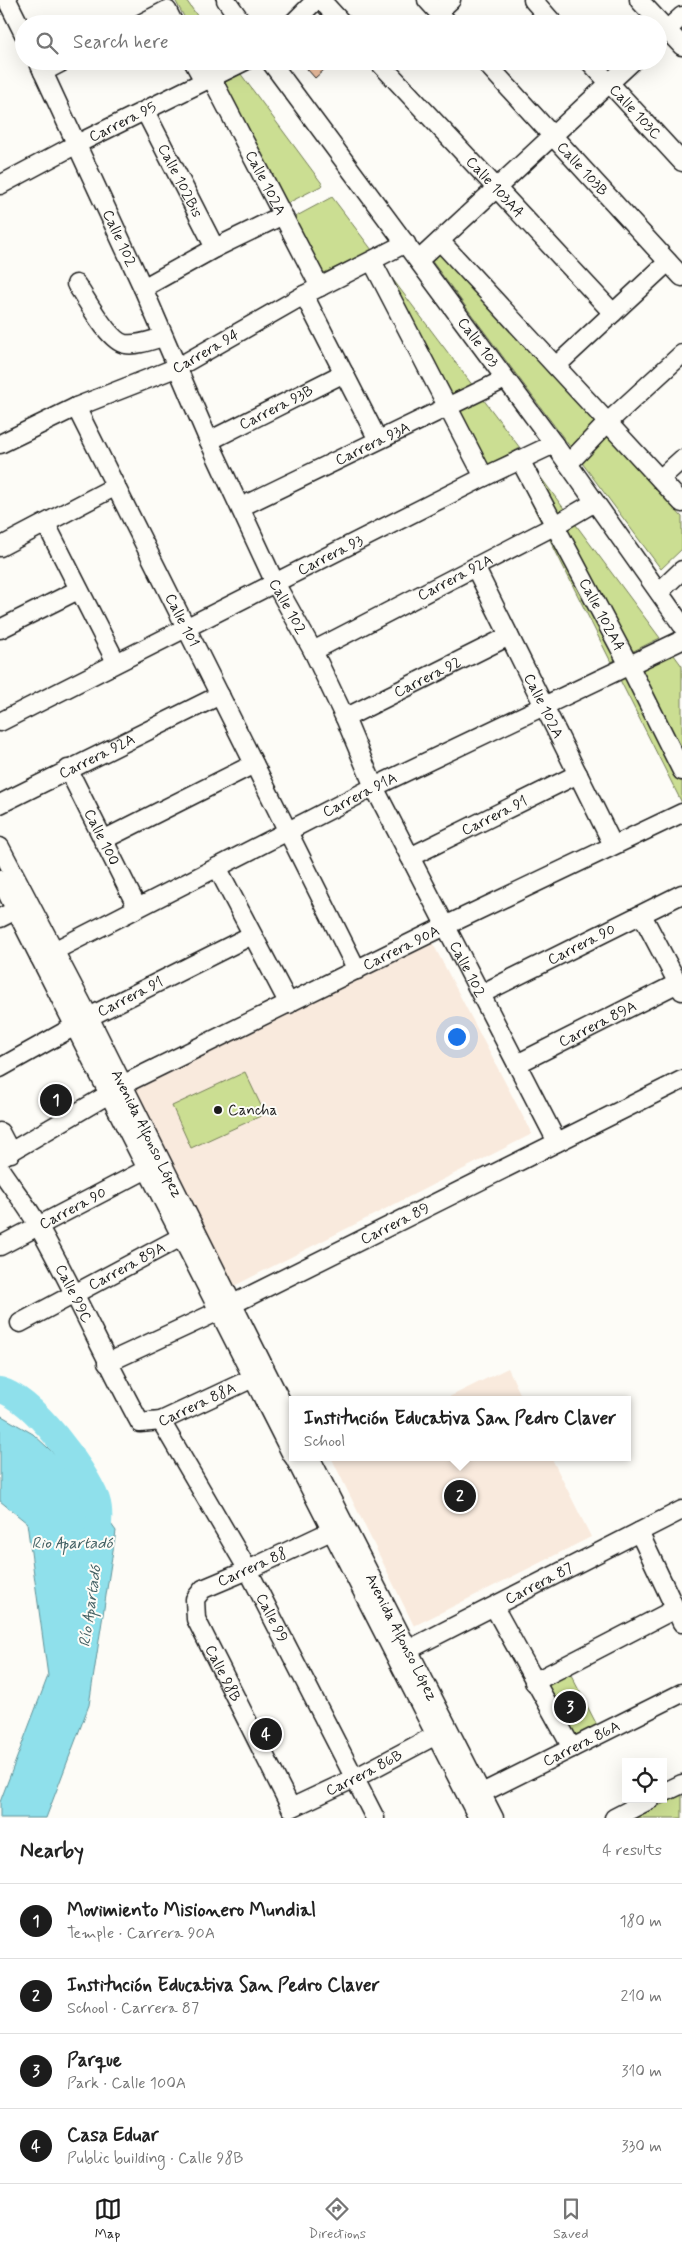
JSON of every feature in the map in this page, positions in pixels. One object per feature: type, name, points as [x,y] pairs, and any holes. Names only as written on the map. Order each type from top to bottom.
[{"type":"street","points":[[226,0],[237,15]]},
{"type":"street","points":[[301,15],[316,0]]},
{"type":"street","points":[[321,0],[335,15]]},
{"type":"street","points":[[438,12],[451,0]]},
{"type":"street","points":[[532,0],[546,15]]},
{"type":"street","points":[[639,0],[649,15]]},
{"type":"street","points":[[6,2],[15,18]]},
{"type":"street","points":[[667,30],[682,16]]},
{"type":"street","points":[[667,37],[682,46]]},
{"type":"street","name":"Calle 102","points":[[41,70],[143,288],[209,441],[275,583],[313,651],[345,718],[374,787],[557,1142]]},
{"type":"street","name":"Calle 102A","points":[[200,70],[208,79],[283,215],[320,287]]},
{"type":"street","name":"Carrera 95","points":[[0,185],[75,145],[226,70]]},
{"type":"street","name":"Calle 103","points":[[277,70],[554,444],[682,625]]},
{"type":"street","name":"Calle 103AA","points":[[386,70],[613,313]]},
{"type":"street","name":"Calle 103B","points":[[492,70],[682,277]]},
{"type":"street","name":"Calle 103C","points":[[597,70],[682,162]]},
{"type":"street","points":[[419,260],[623,70]]},
{"type":"street","name":"Calle 102Bis","points":[[145,111],[215,248]]},
{"type":"street","points":[[143,288],[215,248],[283,215]]},
{"type":"street","points":[[440,241],[682,503]]},
{"type":"street","name":"Carrera 94","points":[[0,444],[76,407],[178,367],[304,295],[406,243]]},
{"type":"street","points":[[372,261],[484,477]]},
{"type":"street","points":[[556,366],[668,262]]},
{"type":"street","points":[[76,284],[110,335],[119,342],[126,344],[163,337]]},
{"type":"street","points":[[304,295],[378,440]]},
{"type":"street","points":[[568,464],[608,422],[682,354]]},
{"type":"street","name":"Carrera 93B","points":[[209,441],[344,374]]},
{"type":"street","name":"Carrera 93A","points":[[241,507],[504,379]]},
{"type":"street","name":"Calle 101","points":[[76,407],[357,970]]},
{"type":"street","name":"Carrera 93","points":[[0,722],[186,626],[554,444]]},
{"type":"street","points":[[660,479],[682,458]]},
{"type":"street","name":"Calle 102AA","points":[[520,460],[630,667],[682,771]]},
{"type":"street","points":[[0,547],[116,486]]},
{"type":"street","name":"Carrera 92A","points":[[313,651],[554,526],[595,502]]},
{"type":"street","points":[[46,524],[116,662]]},
{"type":"street","name":"Calle 102A","points":[[475,567],[613,845]]},
{"type":"street","points":[[659,592],[682,570]]},
{"type":"street","points":[[0,629],[78,590]]},
{"type":"street","name":"Carrera 92","points":[[345,718],[509,636]]},
{"type":"street","name":"Carrera 91A","points":[[47,954],[374,787],[543,705],[630,667],[682,640]]},
{"type":"street","name":"Carrera 92A","points":[[0,804],[68,768],[220,694]]},
{"type":"street","points":[[103,840],[254,764]]},
{"type":"street","name":"Calle 100","points":[[68,768],[137,907]]},
{"type":"street","name":"Carrera 91","points":[[410,857],[578,774]]},
{"type":"street","name":"Carrera 90A","points":[[5,1156],[116,1089],[445,926],[682,813]]},
{"type":"street","name":"Avenida Alfonso López","points":[[0,847],[47,954],[225,1308],[253,1378],[289,1448]]},
{"type":"street","points":[[217,867],[288,1004]]},
{"type":"street","name":"Avenida Alfonso López","points":[[0,879],[8,914],[47,954]]},
{"type":"street","name":"Carrera 90","points":[[481,994],[682,894]]},
{"type":"street","points":[[642,915],[680,987]]},
{"type":"street","name":"Carrera 91","points":[[0,1068],[82,1022],[252,934]]},
{"type":"street","name":"Carrera 89A","points":[[517,1064],[680,987]]},
{"type":"street","name":"Carrera 89","points":[[107,1363],[225,1308],[682,1080]]},
{"type":"street","name":"Avenida Alfonso López","points":[[116,1089],[147,1169],[181,1237],[289,1418]]},
{"type":"street","points":[[0,1132],[5,1156]]},
{"type":"street","name":"Calle 99C","points":[[0,1169],[39,1227],[75,1295],[107,1363],[140,1423]]},
{"type":"street","name":"Carrera 90","points":[[0,1246],[147,1169]]},
{"type":"street","name":"Carrera 89A","points":[[20,1323],[181,1237]]},
{"type":"street","name":"Carrera 88A","points":[[140,1423],[161,1422],[253,1378]]},
{"type":"street","name":"Calle 99","points":[[161,1422],[248,1570],[375,1818]]},
{"type":"street","name":"Avenida Alfonso López","points":[[296,1461],[331,1531],[482,1793],[494,1818]]},
{"type":"street","name":"Avenida Alfonso López","points":[[312,1461],[402,1653],[436,1735],[478,1818]]},
{"type":"street","name":"Carrera 87","points":[[402,1653],[494,1608],[682,1510]]},
{"type":"street","name":"Carrera 88","points":[[196,1620],[195,1599],[203,1589],[331,1531]]},
{"type":"street","points":[[534,1682],[679,1616],[639,1532]]},
{"type":"street","points":[[494,1608],[572,1748]]},
{"type":"street","name":"Calle 98B","points":[[196,1620],[291,1808]]},
{"type":"street","name":"Carrera 86A","points":[[482,1793],[682,1693]]},
{"type":"street","name":"Carrera 86B","points":[[291,1808],[355,1778],[436,1735]]},
{"type":"street","points":[[667,1791],[682,1784]]},
{"type":"street","points":[[614,1818],[643,1803]]},
{"type":"shaded area","points":[[430,938],[532,1134],[234,1286],[133,1090]]},
{"type":"shaded area","points":[[508,1368],[521,1396],[451,1396]]},
{"type":"shaded area","points":[[333,1461],[553,1461],[591,1537],[414,1626]]},
{"type":"green space","points":[[175,0],[186,0],[197,15],[183,15]]},
{"type":"green space","points":[[240,73],[323,185],[286,204],[220,83]]},
{"type":"green space","points":[[332,197],[372,250],[324,273],[293,218]]},
{"type":"green space","points":[[442,249],[682,517],[682,549],[661,569],[431,260]]},
{"type":"green space","points":[[388,273],[473,386],[449,398],[382,275]]},
{"type":"green space","points":[[483,399],[520,448],[487,466],[458,411]]},
{"type":"green space","points":[[530,463],[660,638],[611,662],[515,470]]},
{"type":"green space","points":[[671,651],[682,666],[682,803],[618,676]]},
{"type":"green space","name":"Cancha","points":[[245,1072],[265,1114],[191,1148],[172,1106]]},
{"type":"green space","points":[[570,1673],[598,1727],[570,1741],[543,1686]]},
{"type":"green space","points":[[682,1794],[682,1818],[635,1818],[667,1803]]},
{"type":"water","name":"Rio Apartadó","points":[[0,1415],[33,1434],[75,1473],[116,1531],[89,1705],[46,1818],[0,1818],[0,1802],[48,1676],[27,1523],[0,1501]]},
{"type":"building","points":[[308,70],[324,70],[315,78]]},
{"type":"waterway","name":"Río Apartadó","points":[[0,1390],[28,1406],[56,1436],[81,1471],[97,1500],[99,1521],[96,1542]]},
{"type":"place","name":"Movimiento Misionero Mundial","points":[[56,1100]]},
{"type":"place","name":"Cancha","points":[[218,1110]]},
{"type":"place","name":"Institución Educativa San Pedro Claver","points":[[460,1496]]},
{"type":"place","name":"Parque","points":[[570,1707]]},
{"type":"place","name":"Casa Eduar","points":[[266,1734]]}]
